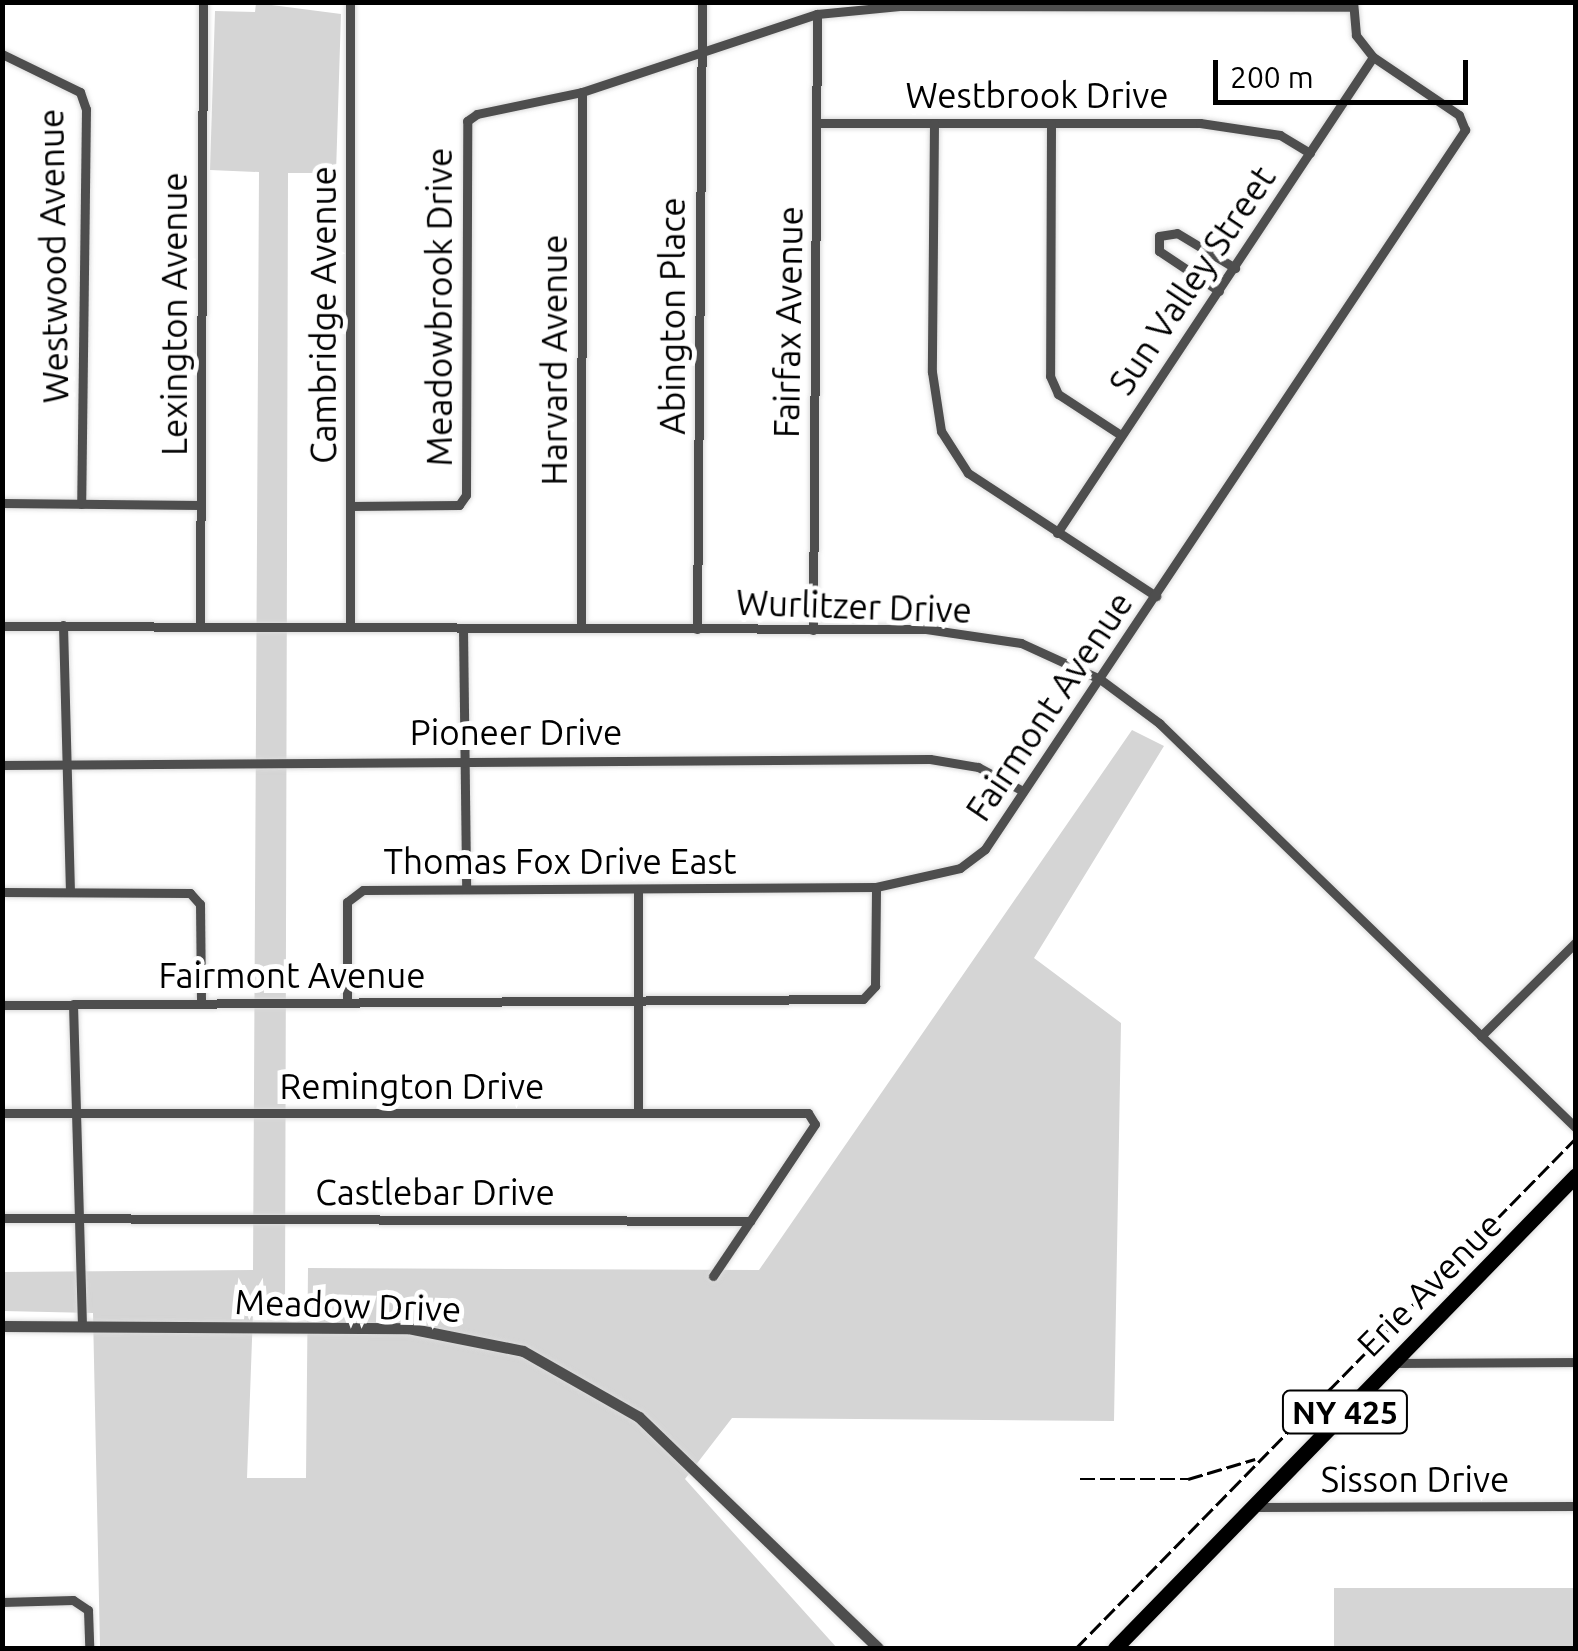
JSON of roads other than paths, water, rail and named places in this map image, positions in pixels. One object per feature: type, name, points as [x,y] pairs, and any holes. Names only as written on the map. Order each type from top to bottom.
[{"type":"main road","name":"Erie Avenue","points":[[1114,1648],[1576,1176]]},
{"type":"street","name":"Lexington Avenue","points":[[200,626],[202,2]]},
{"type":"street","name":"Cambridge Avenue","points":[[350,2],[350,627]]},
{"type":"street","name":"Abington Place","points":[[697,629],[702,2]]},
{"type":"street","points":[[1353,5],[1356,35],[1374,57]]},
{"type":"street","name":"Meadowbrook Drive","points":[[350,506],[460,506],[466,495],[468,120],[582,92],[701,48],[817,14],[900,6],[1353,5]]},
{"type":"street","name":"Fairfax Avenue","points":[[813,630],[817,14]]},
{"type":"street","name":"Westwood Avenue","points":[[2,54],[80,92],[86,109],[81,504]]},
{"type":"street","name":"Sun Valley Street","points":[[1057,534],[1374,57]]},
{"type":"street","name":"Fairmont Avenue","points":[[2,1004],[863,1000],[875,986],[876,887],[960,868],[985,849],[1464,130],[1459,114],[1374,57]]},
{"type":"street","name":"Harvard Avenue","points":[[581,628],[582,92]]},
{"type":"street","name":"Westbrook Drive","points":[[818,123],[1240,126],[1310,153]]},
{"type":"street","points":[[934,123],[932,372],[941,432],[968,474],[1156,596]]},
{"type":"street","points":[[1051,124],[1050,376],[1058,394],[1121,434]]},
{"type":"street","points":[[1219,292],[1159,251],[1158,236],[1177,233],[1235,268]]},
{"type":"street","points":[[2,503],[201,505]]},
{"type":"street","points":[[63,625],[70,892]]},
{"type":"street","name":"Wurlitzer Drive","points":[[2,626],[926,629],[1021,644],[1100,679],[1159,723],[1576,1128]]},
{"type":"street","points":[[463,628],[466,889]]},
{"type":"street","name":"Pioneer Drive","points":[[2,765],[930,759],[978,768],[1023,791]]},
{"type":"street","name":"Thomas Fox Drive East","points":[[347,1001],[347,902],[363,890],[876,887]]},
{"type":"street","points":[[638,889],[638,1113]]},
{"type":"street","points":[[2,892],[190,893],[200,904],[201,1002]]},
{"type":"street","points":[[1481,1036],[1576,942]]},
{"type":"street","points":[[74,1004],[82,1326]]},
{"type":"street","name":"Remington Drive","points":[[2,1114],[808,1113],[815,1124],[750,1221]]},
{"type":"street","name":"Castlebar Drive","points":[[2,1218],[750,1221]]},
{"type":"street","points":[[713,1276],[750,1221]]},
{"type":"street","name":"Meadow Drive","points":[[2,1326],[408,1328],[523,1351],[639,1417],[878,1648]]},
{"type":"street","points":[[1392,1363],[1576,1362]]},
{"type":"street","name":"Sisson Drive","points":[[1254,1507],[1576,1506]]},
{"type":"street","points":[[2,1602],[73,1600],[88,1610],[90,1648]]},
{"type":"railway","points":[[1076,1648],[1576,1138]]},
{"type":"railway","points":[[1080,1479],[1188,1479],[1255,1459]]}]
